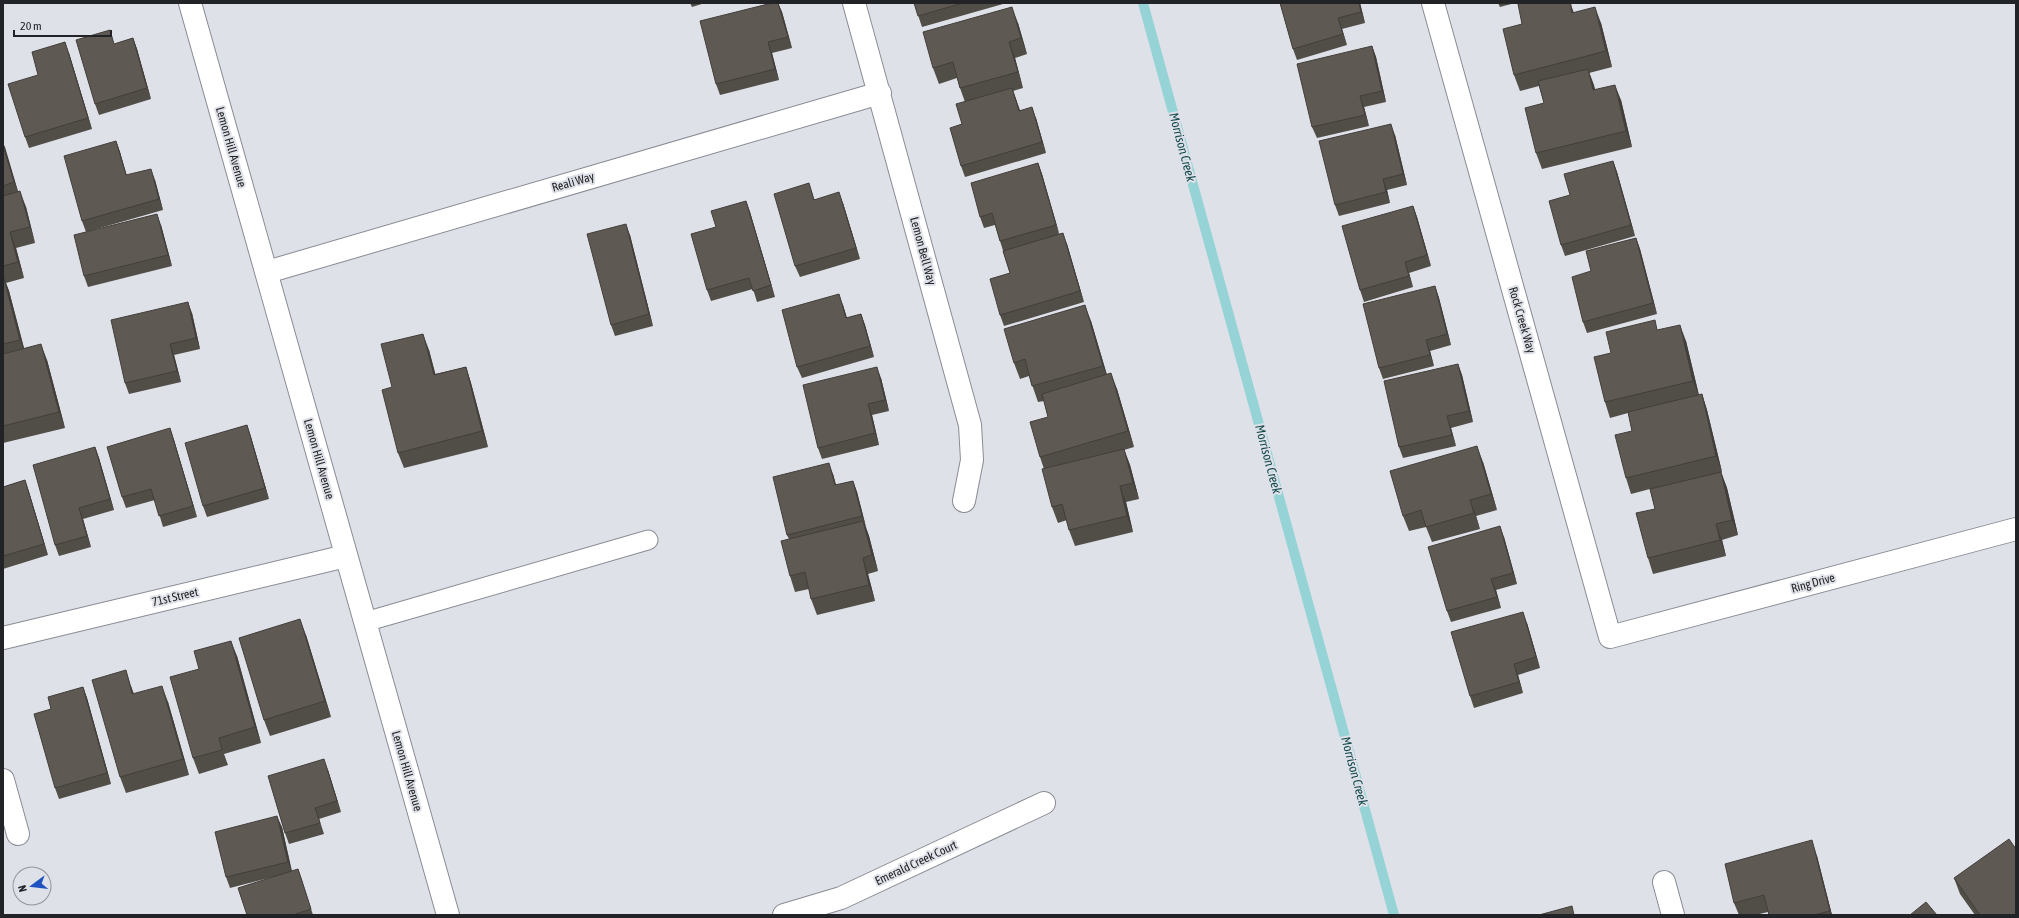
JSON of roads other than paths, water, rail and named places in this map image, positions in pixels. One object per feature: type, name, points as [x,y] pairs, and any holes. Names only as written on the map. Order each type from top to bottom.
[{"type":"street","name":"Lemon Hill Avenue","points":[[190,3],[448,915]]},
{"type":"street","name":"Lemon Bell Way","points":[[854,3],[880,93],[970,425],[972,460],[964,502]]},
{"type":"street","name":"Rock Creek Way","points":[[1433,3],[1610,637]]},
{"type":"street","name":"Reali Way","points":[[267,272],[880,93]]},
{"type":"street","name":"Ring Drive","points":[[1610,637],[2016,529]]},
{"type":"street","name":"71st Street","points":[[3,638],[346,556]]},
{"type":"street","points":[[3,780],[18,834]]},
{"type":"street","name":"Emerald Creek Court","points":[[784,915],[841,898],[1044,803]]},
{"type":"street","points":[[1664,882],[1674,915]]},
{"type":"lane","points":[[365,622],[648,540]]},
{"type":"waterway","name":"Morrison Creek","points":[[1143,3],[1394,915]]}]
